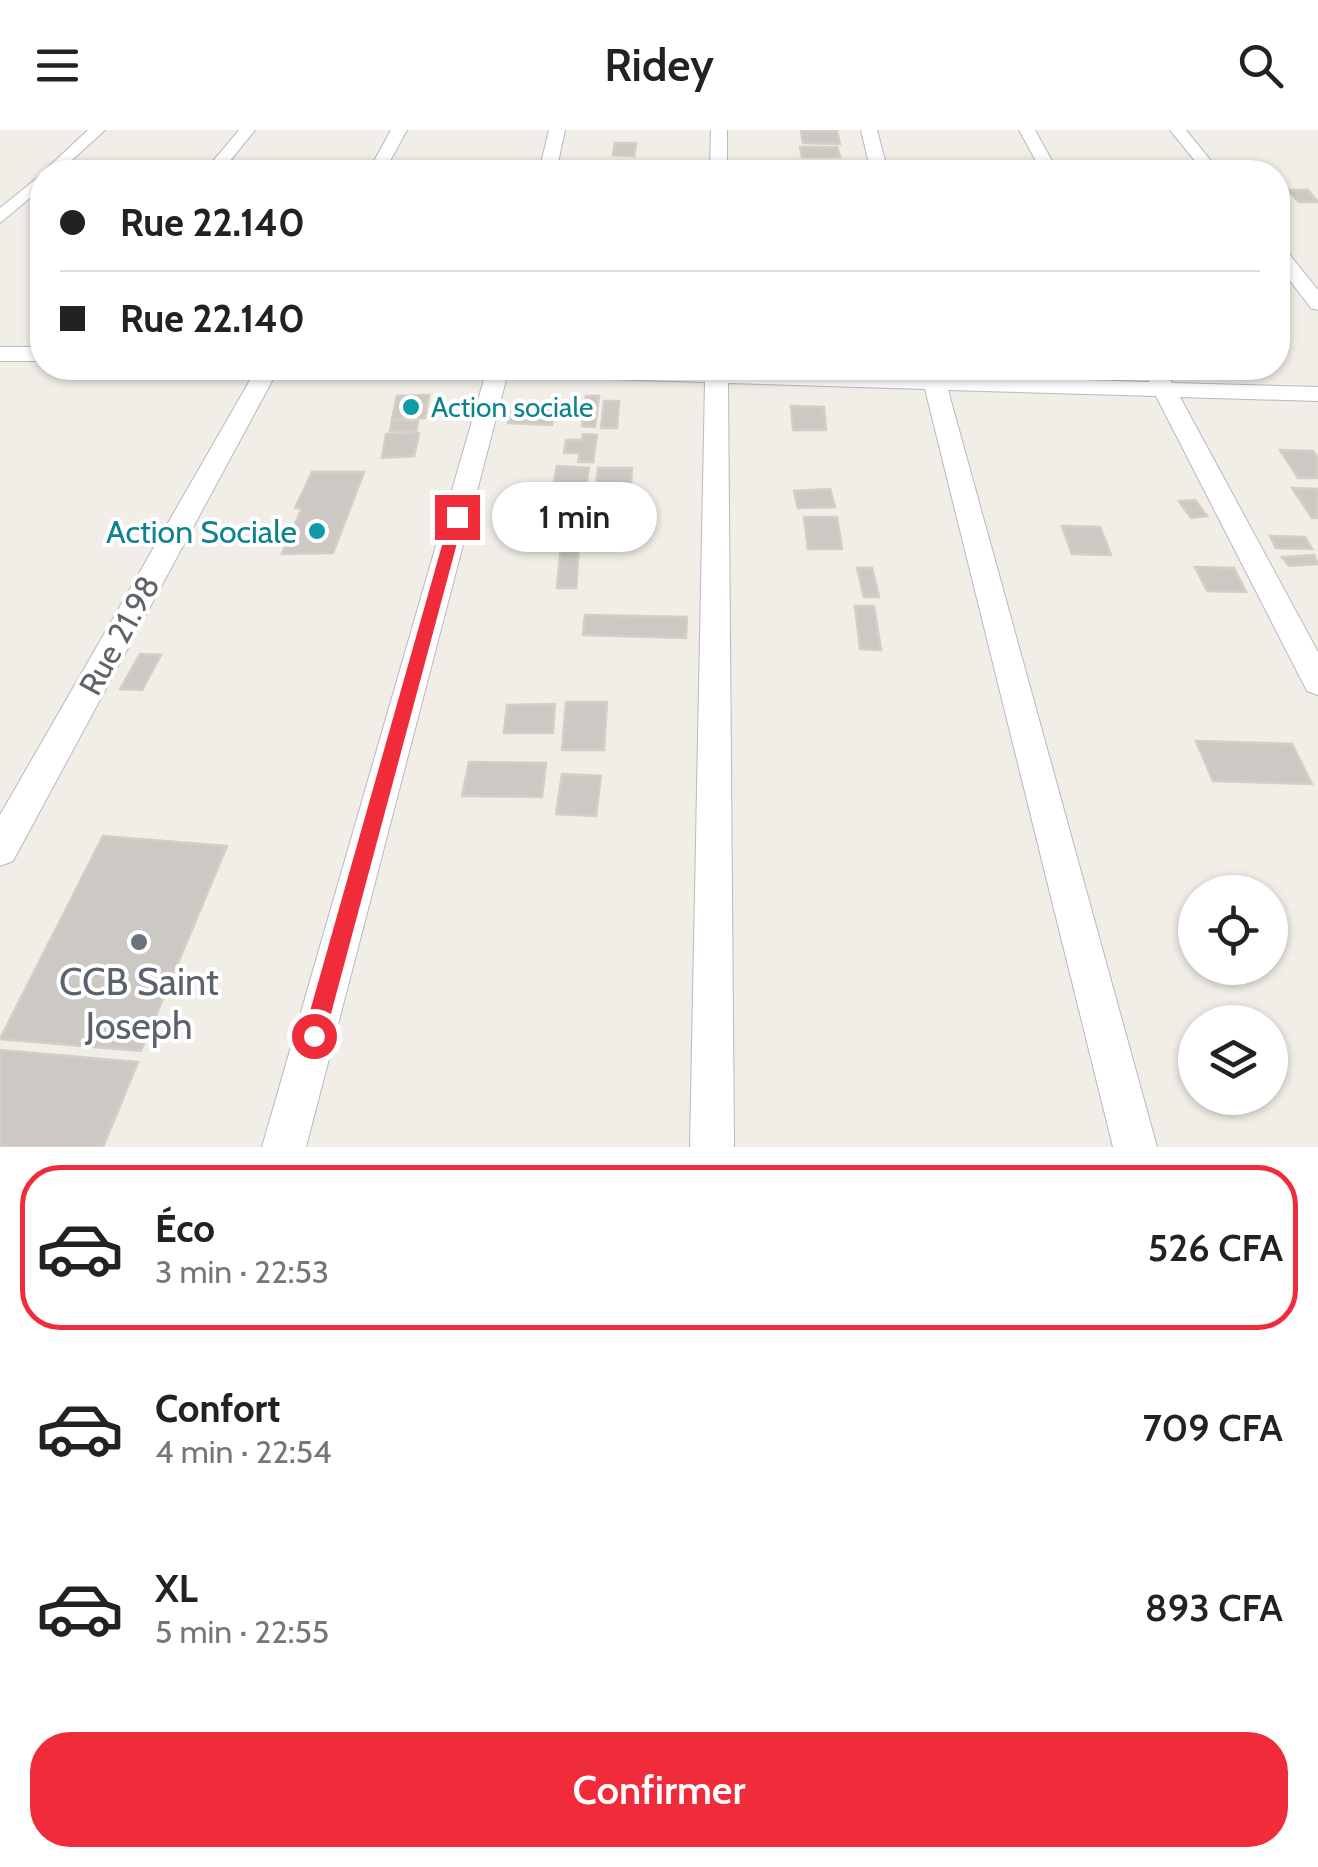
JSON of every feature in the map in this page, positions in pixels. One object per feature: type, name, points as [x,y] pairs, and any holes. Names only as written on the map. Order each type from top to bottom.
[{"type":"street","points":[[63,160],[96,130]]},
{"type":"street","points":[[222,160],[247,130]]},
{"type":"street","points":[[383,160],[399,130]]},
{"type":"street","points":[[549,160],[557,130]]},
{"type":"street","points":[[719,130],[719,160]]},
{"type":"street","points":[[868,130],[877,160]]},
{"type":"street","points":[[1027,130],[1043,160]]},
{"type":"street","points":[[1178,130],[1202,160]]},
{"type":"street","points":[[0,218],[30,191]]},
{"type":"street","points":[[1290,269],[1318,304]]},
{"type":"street","points":[[0,354],[30,354]]},
{"type":"street","name":"Rue 21.98","points":[[0,849],[261,380]]},
{"type":"street","points":[[284,1147],[495,380]]},
{"type":"street","points":[[712,1147],[717,380]]},
{"type":"street","points":[[934,380],[1135,1147]]},
{"type":"street","points":[[1159,380],[1318,682]]},
{"type":"street","points":[[1178,380],[1318,394]]},
{"type":"building","points":[[801,131],[837,131],[840,144],[803,143]]},
{"type":"building","points":[[615,143],[636,143],[634,156],[613,155]]},
{"type":"building","points":[[800,147],[837,147],[840,157],[802,157]]},
{"type":"building","points":[[1290,190],[1308,190],[1318,202],[1299,202]]},
{"type":"building","name":"Action sociale","points":[[429,395],[425,418],[392,419],[397,396]]},
{"type":"building","points":[[586,396],[599,396],[595,427],[582,426]]},
{"type":"building","points":[[604,401],[619,401],[617,428],[601,428]]},
{"type":"building","points":[[791,406],[824,407],[826,430],[793,430]]},
{"type":"building","points":[[513,407],[556,409],[552,425],[508,423]]},
{"type":"building","name":"Action sociale","points":[[392,420],[418,421],[416,431],[390,431]]},
{"type":"building","name":"Action Sociale","points":[[419,433],[414,456],[382,458],[386,434]]},
{"type":"building","points":[[583,434],[597,435],[593,462],[578,462],[580,453],[564,453],[566,440],[582,440]]},
{"type":"building","points":[[1280,450],[1313,451],[1318,458],[1318,478],[1298,478]]},
{"type":"building","points":[[557,466],[589,468],[585,492],[552,491]]},
{"type":"building","points":[[598,468],[632,468],[630,498],[595,497]]},
{"type":"building","name":"Action Sociale","points":[[312,472],[364,472],[333,553],[282,554],[302,508],[295,508]]},
{"type":"building","points":[[1292,488],[1318,489],[1318,518],[1312,518]]},
{"type":"building","points":[[830,489],[835,507],[798,508],[794,491]]},
{"type":"building","points":[[1195,500],[1207,516],[1191,518],[1179,501]]},
{"type":"building","points":[[511,505],[586,506],[584,528],[507,527]]},
{"type":"building","points":[[591,505],[650,506],[649,538],[588,538]]},
{"type":"building","points":[[804,517],[837,517],[842,549],[808,549]]},
{"type":"building","points":[[1062,526],[1100,527],[1111,555],[1072,554]]},
{"type":"building","points":[[1270,536],[1305,537],[1312,549],[1276,548]]},
{"type":"building","points":[[561,546],[579,546],[576,588],[557,588]]},
{"type":"building","points":[[1314,555],[1318,564],[1289,566],[1282,557]]},
{"type":"building","points":[[1195,567],[1234,568],[1246,592],[1207,591]]},
{"type":"building","points":[[857,568],[872,568],[879,597],[864,597]]},
{"type":"building","points":[[855,606],[874,606],[881,650],[860,649]]},
{"type":"building","points":[[585,615],[687,617],[686,638],[583,635]]},
{"type":"building","points":[[140,654],[161,655],[142,690],[120,689]]},
{"type":"building","points":[[566,702],[607,702],[604,750],[562,750]]},
{"type":"building","points":[[555,704],[553,733],[504,733],[507,705]]},
{"type":"building","points":[[1196,741],[1292,744],[1312,784],[1213,781]]},
{"type":"building","points":[[469,762],[546,763],[542,797],[462,796]]},
{"type":"building","points":[[562,774],[601,776],[596,816],[556,814]]},
{"type":"building","points":[[103,836],[227,846],[141,1051],[0,1039]]},
{"type":"building","points":[[0,1050],[138,1062],[103,1147],[0,1147]]},
{"type":"place","name":"Action sociale","points":[[411,407]]},
{"type":"place","name":"Action Sociale","points":[[317,531]]},
{"type":"place","name":"CCB Saint Joseph","points":[[139,942]]},
{"type":"route","points":[[314,1036],[457,517]]}]
